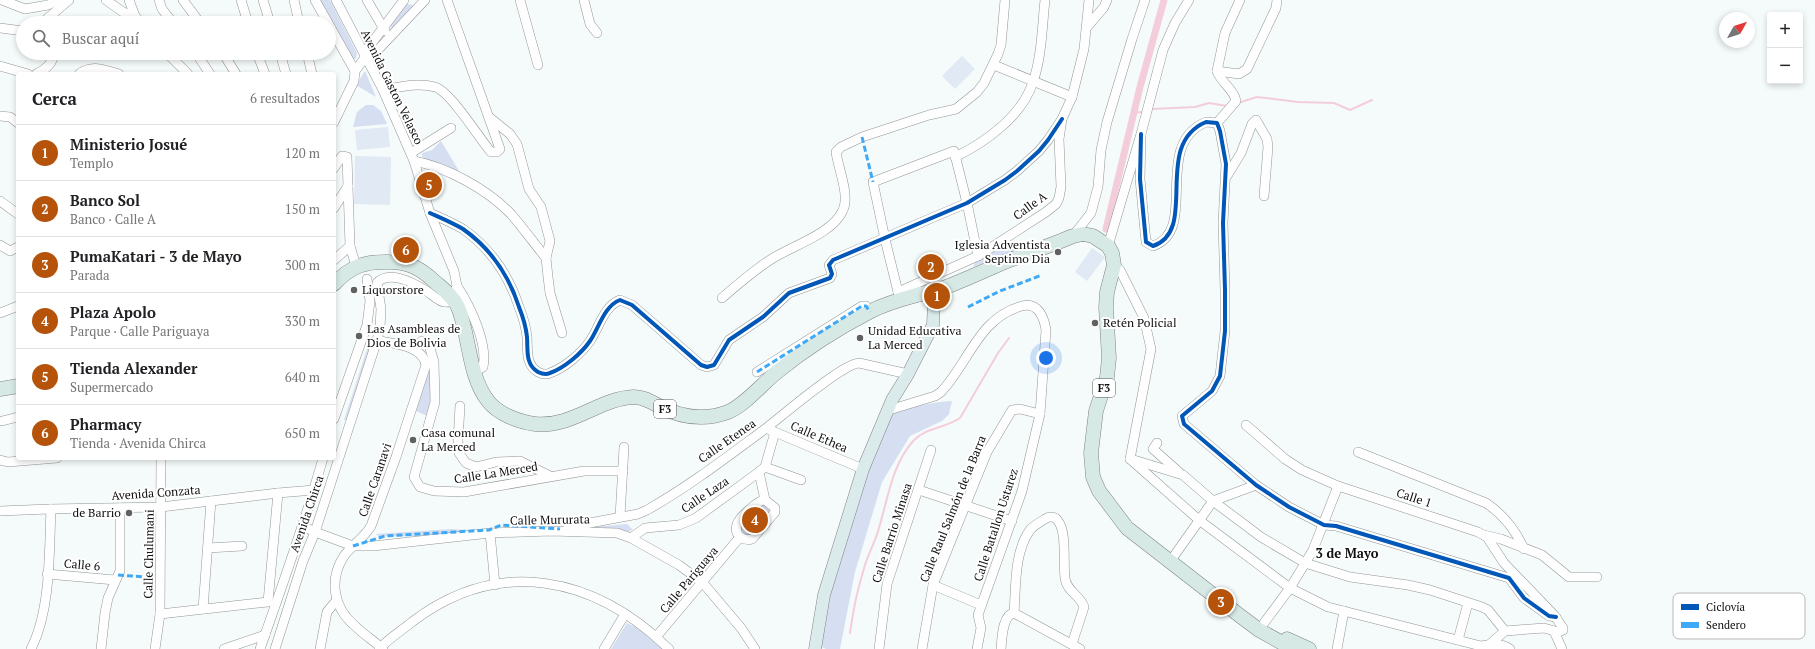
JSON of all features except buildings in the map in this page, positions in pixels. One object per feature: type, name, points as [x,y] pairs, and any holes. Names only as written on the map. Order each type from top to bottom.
[{"type":"highway","name":"F3","points":[[336,282],[356,266],[381,262],[399,262],[411,265],[428,275],[449,294],[457,306],[481,390],[488,401],[495,408],[516,420],[535,424],[552,424],[566,421],[617,400],[637,397],[646,399],[678,415],[699,418],[709,417],[730,411],[741,404],[778,371],[800,355],[899,296],[931,292],[1073,236],[1083,234],[1102,242]]},
{"type":"highway","points":[[1102,242],[1112,253],[1114,265]]},
{"type":"highway","name":"F3","points":[[1114,265],[1107,292],[1106,307],[1109,358],[1107,377],[1096,411],[1090,453],[1093,477],[1099,491],[1127,528],[1172,559],[1293,649]]},
{"type":"highway","points":[[0,390],[16,386]]},
{"type":"highway","name":"F3","points":[[1261,626],[1309,649]]},
{"type":"main road","points":[[815,649],[824,595],[863,469],[892,400],[908,374],[933,325],[934,301],[931,292]]},
{"type":"street","points":[[2,0],[25,9],[48,5],[59,0]]},
{"type":"street","points":[[50,16],[69,0]]},
{"type":"street","points":[[106,0],[130,16]]},
{"type":"street","points":[[129,0],[136,16]]},
{"type":"street","points":[[159,0],[162,8],[168,16]]},
{"type":"street","points":[[183,0],[195,16]]},
{"type":"street","points":[[241,0],[246,16]]},
{"type":"street","points":[[263,0],[268,16]]},
{"type":"street","points":[[294,0],[297,16]]},
{"type":"street","points":[[315,0],[324,16]]},
{"type":"street","name":"Avenida Gaston Velasco","points":[[336,0],[383,90],[413,157],[430,213],[454,271],[458,286],[473,316],[481,341],[484,361],[483,367],[475,371]]},
{"type":"street","points":[[367,0],[390,37]]},
{"type":"street","points":[[336,118],[354,81],[355,71],[366,56],[368,48],[404,0]]},
{"type":"street","points":[[383,90],[423,85],[442,90],[451,99],[491,152],[497,152],[500,149],[447,0]]},
{"type":"street","points":[[520,0],[538,65]]},
{"type":"street","points":[[584,0],[590,24],[596,33]]},
{"type":"street","points":[[722,298],[768,261],[815,236],[838,218],[844,210],[845,200],[836,152],[841,147],[862,137],[929,115],[956,109],[976,92],[984,83],[994,65],[1001,45],[1005,0]]},
{"type":"street","points":[[955,157],[970,150],[988,137],[1014,114],[1023,102],[1033,82],[1042,43],[1046,0]]},
{"type":"street","name":"Calle A","points":[[899,296],[978,256],[1056,204],[1060,187],[1059,139],[1062,119],[1072,97],[1084,49],[1089,0]]},
{"type":"street","points":[[1087,27],[1104,7],[1107,0]]},
{"type":"street","points":[[1073,236],[1092,213],[1098,186],[1101,150],[1107,122],[1145,0]]},
{"type":"street","points":[[1102,242],[1141,134],[1163,50],[1175,22],[1189,0]]},
{"type":"street","points":[[1217,124],[1236,101],[1233,93],[1219,77],[1217,72],[1225,33],[1240,0]]},
{"type":"street","points":[[1217,72],[1239,74],[1247,69],[1276,8],[1277,0]]},
{"type":"street","points":[[366,56],[374,54],[421,1]]},
{"type":"street","points":[[0,28],[16,30]]},
{"type":"street","points":[[336,38],[355,71]]},
{"type":"street","points":[[41,72],[52,60]]},
{"type":"street","points":[[174,60],[186,72]]},
{"type":"street","points":[[201,60],[209,72]]},
{"type":"street","points":[[227,60],[235,72]]},
{"type":"street","points":[[259,60],[263,72]]},
{"type":"street","points":[[282,60],[285,72]]},
{"type":"street","points":[[309,60],[312,72]]},
{"type":"street","points":[[994,65],[1072,97]]},
{"type":"street","points":[[0,66],[21,72]]},
{"type":"street","points":[[82,72],[86,69],[96,68],[111,72]]},
{"type":"street","points":[[0,116],[10,117],[16,122]]},
{"type":"street","points":[[489,117],[510,134],[517,144],[529,189],[541,207],[548,232],[549,246],[546,258],[550,293],[562,334]]},
{"type":"street","points":[[430,213],[462,229],[476,239],[504,273],[513,289],[524,319],[529,363],[532,368],[543,374],[548,374],[557,370],[581,351],[592,338],[608,309],[613,303],[620,300],[632,305],[701,365],[711,367],[718,360],[729,340],[763,317],[790,294],[830,278],[832,274],[830,264],[834,260],[856,249],[884,239],[967,202],[1017,171],[1048,140],[1062,119]]},
{"type":"street","points":[[1226,177],[1241,153],[1252,124],[1256,120],[1267,139],[1268,147],[1264,196]]},
{"type":"street","points":[[1141,134],[1140,179],[1144,211],[1144,236],[1146,242],[1153,246],[1166,239],[1172,229],[1175,208],[1176,172],[1179,155],[1185,140],[1191,132],[1202,123],[1212,122],[1217,124],[1220,131],[1225,156],[1226,177],[1223,223],[1225,331],[1220,376],[1212,391],[1182,416],[1182,420],[1187,427],[1256,486],[1289,507],[1324,525],[1336,526],[1508,578],[1524,598],[1549,616],[1556,618]]},
{"type":"street","points":[[451,128],[413,157],[458,177],[489,195],[510,213],[546,258]]},
{"type":"street","points":[[899,296],[884,239],[873,182],[954,151],[967,202],[978,256]]},
{"type":"street","points":[[336,165],[340,158],[345,156],[348,160],[350,246],[356,266]]},
{"type":"street","points":[[336,205],[348,186]]},
{"type":"street","points":[[0,201],[16,213]]},
{"type":"street","points":[[0,246],[10,251],[16,248]]},
{"type":"street","points":[[336,258],[350,246]]},
{"type":"street","points":[[1114,265],[1120,270],[1144,318],[1151,349],[1130,459]]},
{"type":"street","points":[[336,413],[367,325],[370,301],[367,279]]},
{"type":"street","name":"Avenida Chirca","points":[[275,649],[315,532],[377,340],[380,328],[380,302],[377,283],[384,279],[400,279],[410,282],[443,302],[450,302],[453,300]]},
{"type":"street","points":[[453,300],[458,286]]},
{"type":"street","points":[[369,311],[380,302]]},
{"type":"street","name":"Calle Batallon Ustarez","points":[[889,410],[935,396],[941,392],[989,325],[1017,307],[1028,305],[1038,309],[1045,322],[1046,336],[1040,414],[1022,491],[978,615],[981,628],[977,649]]},
{"type":"street","points":[[757,372],[862,306],[866,306],[870,312]]},
{"type":"street","points":[[0,313],[16,307]]},
{"type":"street","points":[[377,340],[414,350]]},
{"type":"street","name":"Calle La Merced","points":[[414,350],[422,342],[429,345],[434,362],[435,384],[435,402],[414,477],[420,487],[434,491],[464,492],[584,471],[623,471]]},
{"type":"street","name":"Calle Caranavi","points":[[336,601],[335,574],[345,554],[366,535],[371,526],[396,457],[426,365],[421,353],[414,350]]},
{"type":"street","name":"Calle Etenea","points":[[551,531],[620,517],[647,510],[660,503],[765,429],[831,378],[851,365],[859,363],[908,374]]},
{"type":"street","points":[[460,406],[458,441],[459,453],[466,463],[476,467],[496,462],[520,461],[550,476]]},
{"type":"street","name":"Calle Raul Salmón de la Barra","points":[[922,649],[933,585],[987,452],[1012,410],[1020,408],[1040,414]]},
{"type":"street","points":[[2,421],[16,417]]},
{"type":"street","name":"Calle 1","points":[[1246,426],[1285,459],[1302,470],[1338,486],[1484,535],[1501,539],[1542,556],[1569,577],[1597,577]]},
{"type":"street","name":"Calle Ethea","points":[[765,429],[863,469]]},
{"type":"street","points":[[766,500],[758,501],[739,521],[737,529],[740,537],[743,539],[752,539],[774,515],[775,508],[766,500],[762,470],[775,432]]},
{"type":"street","points":[[1157,443],[1153,449],[1213,501],[1261,537],[1305,563],[1350,577],[1408,585],[1468,603],[1488,610],[1505,631]]},
{"type":"street","points":[[620,517],[624,447]]},
{"type":"street","name":"Calle Barrio Minasa","points":[[879,649],[887,584],[931,450]]},
{"type":"street","points":[[1358,452],[1486,502],[1498,510],[1508,521],[1518,536],[1524,549]]},
{"type":"street","points":[[1130,459],[1183,475]]},
{"type":"street","points":[[1130,459],[1199,520],[1290,588],[1328,607],[1481,646],[1490,644],[1503,645],[1510,649]]},
{"type":"street","points":[[0,460],[8,462],[32,460]]},
{"type":"street","name":"Calle Chulumani","points":[[155,649],[160,614],[162,460]]},
{"type":"street","name":"Avenida Chirca","points":[[260,649],[274,611],[289,562],[303,526],[322,460]]},
{"type":"street","points":[[762,470],[801,480]]},
{"type":"street","name":"Calle Laza","points":[[631,538],[645,528],[679,525],[696,518],[762,470]]},
{"type":"street","points":[[1172,559],[1213,501],[1256,486]]},
{"type":"street","points":[[1261,626],[1290,588],[1305,563],[1324,525],[1338,486]]},
{"type":"street","name":"Avenida Conzata","points":[[0,511],[161,507],[314,490]]},
{"type":"street","points":[[919,490],[1012,521]]},
{"type":"street","points":[[160,614],[268,602],[278,493]]},
{"type":"street","points":[[203,609],[211,501]]},
{"type":"street","points":[[101,649],[105,613],[115,580],[120,571],[120,508]]},
{"type":"street","points":[[32,649],[42,625],[51,509]]},
{"type":"street","points":[[1001,649],[1010,615],[1019,558],[1024,540],[1031,529],[1046,518],[1053,517],[1058,520],[1062,531],[1065,579],[1071,591],[1084,607],[1076,647],[1022,617],[1010,615]]},
{"type":"street","name":"Calle Mururata","points":[[303,526],[353,546],[373,546],[490,533],[551,531],[617,534],[631,538],[679,565],[703,583],[736,622],[755,649]]},
{"type":"street","points":[[490,533],[495,585]]},
{"type":"street","points":[[1484,535],[1504,563],[1556,618],[1563,628],[1561,632],[1544,628],[1505,631],[1490,644]]},
{"type":"street","name":"Calle Pariguaya","points":[[656,637],[703,583],[740,537]]},
{"type":"street","points":[[208,548],[242,546]]},
{"type":"street","name":"Calle 6","points":[[47,574],[115,580]]},
{"type":"street","points":[[320,649],[327,612],[336,601],[353,624],[381,648],[436,605],[458,595],[495,585],[536,582],[560,585],[592,596],[625,614],[656,637],[669,649]]},
{"type":"street","points":[[933,585],[981,605]]},
{"type":"street","points":[[1458,640],[1468,603]]},
{"type":"street","points":[[1337,649],[1344,611]]},
{"type":"street","points":[[604,649],[625,614]]},
{"type":"street","points":[[1554,631],[1562,649]]},
{"type":"street","points":[[224,649],[265,635]]},
{"type":"shaded area","points":[[320,0],[330,0],[357,53],[356,59],[351,59],[336,30],[336,16],[328,16]]},
{"type":"shaded area","points":[[405,3],[415,6],[391,29],[391,25]]},
{"type":"shaded area","points":[[962,56],[975,69],[955,89],[942,76]]},
{"type":"shaded area","points":[[365,71],[376,97],[356,85]]},
{"type":"shaded area","points":[[366,105],[373,105],[381,111],[387,124],[353,127],[357,112]]},
{"type":"shaded area","points":[[388,127],[390,147],[357,150],[355,130]]},
{"type":"shaded area","points":[[441,141],[459,171],[457,174],[424,159],[422,156],[422,153],[432,150]]},
{"type":"shaded area","points":[[355,156],[391,157],[390,205],[354,204]]},
{"type":"shaded area","points":[[1009,240],[1014,251],[973,267],[976,260]]},
{"type":"shaded area","points":[[1092,248],[1105,257],[1087,281],[1075,272]]},
{"type":"shaded area","points":[[371,337],[373,338],[346,420],[344,420]]},
{"type":"shaded area","points":[[429,357],[431,394],[427,416],[416,411]]},
{"type":"shaded area","points":[[952,401],[949,414],[942,421],[910,436],[882,482],[855,572],[840,649],[826,649],[822,647],[824,610],[854,506],[892,413],[937,402]]},
{"type":"shaded area","points":[[760,504],[763,504],[770,511],[752,535],[747,537],[740,530],[740,525]]},
{"type":"shaded area","points":[[627,524],[633,530],[627,532],[582,528]]},
{"type":"shaded area","points":[[451,529],[484,531],[431,535],[378,536],[376,534]]},
{"type":"shaded area","points":[[627,623],[638,628],[662,649],[611,649]]},
{"type":"waterway","points":[[1106,229],[1140,87],[1164,0]]},
{"type":"waterway","points":[[1241,102],[1257,97],[1298,102],[1334,103],[1350,110],[1372,100]]},
{"type":"waterway","points":[[1152,109],[1195,107],[1209,103],[1227,106]]},
{"type":"waterway","points":[[1134,113],[1141,112]]},
{"type":"waterway","points":[[850,633],[862,573],[878,533],[892,482],[901,460],[907,449],[919,436],[925,432],[949,424],[960,418],[998,353],[1009,338]]},
{"type":"marked path","points":[[862,137],[873,182]]},
{"type":"marked path","points":[[968,307],[1000,291],[1042,275]]},
{"type":"marked path","points":[[757,372],[862,306],[866,306],[870,312]]},
{"type":"marked path","points":[[353,546],[385,536],[489,530],[501,525],[560,529]]},
{"type":"marked path","points":[[118,575],[145,577]]},
{"type":"cycle path","points":[[430,213],[463,229],[473,237],[490,254],[504,274],[510,284],[522,314],[527,337],[527,352],[529,361],[538,372],[544,374],[550,373],[561,368],[577,356],[590,341],[606,312],[614,303],[620,300],[632,305],[701,365],[707,367],[714,365],[729,340],[763,317],[789,293],[830,278],[832,274],[829,265],[833,260],[967,203],[1005,180],[1039,151],[1062,119]]},
{"type":"cycle path","points":[[1141,134],[1140,179],[1146,242],[1153,246],[1167,237],[1173,223],[1176,206],[1177,167],[1181,149],[1190,133],[1206,122],[1217,123],[1220,131],[1226,164],[1223,223],[1225,331],[1220,376],[1212,391],[1182,416],[1184,424],[1256,485],[1289,507],[1324,525],[1336,526],[1509,578],[1524,598],[1549,616],[1556,617]]},
{"type":"place","name":"Tienda Alexander","points":[[429,185]]},
{"type":"place","name":"Pharmacy","points":[[406,250]]},
{"type":"place","name":"Iglesia Adventista Septimo Dia","points":[[1058,252]]},
{"type":"place","name":"Banco Sol","points":[[931,267]]},
{"type":"place","name":"Liquorstore","points":[[354,290]]},
{"type":"place","name":"Ministerio Josué","points":[[937,296]]},
{"type":"place","name":"Retén Policial","points":[[1095,323]]},
{"type":"place","name":"Las Asambleas de Dios de Bolivia","points":[[359,336]]},
{"type":"place","name":"Unidad Educativa La Merced","points":[[860,338]]},
{"type":"place","name":"Casa comunal La Merced","points":[[413,440]]},
{"type":"place","name":"de Barrio","points":[[129,513]]},
{"type":"place","name":"Plaza Apolo","points":[[755,520]]},
{"type":"place","name":"PumaKatari - 3 de Mayo","points":[[1221,602]]},
{"type":"district","name":"3 de Mayo","points":[[1347,553]]}]
